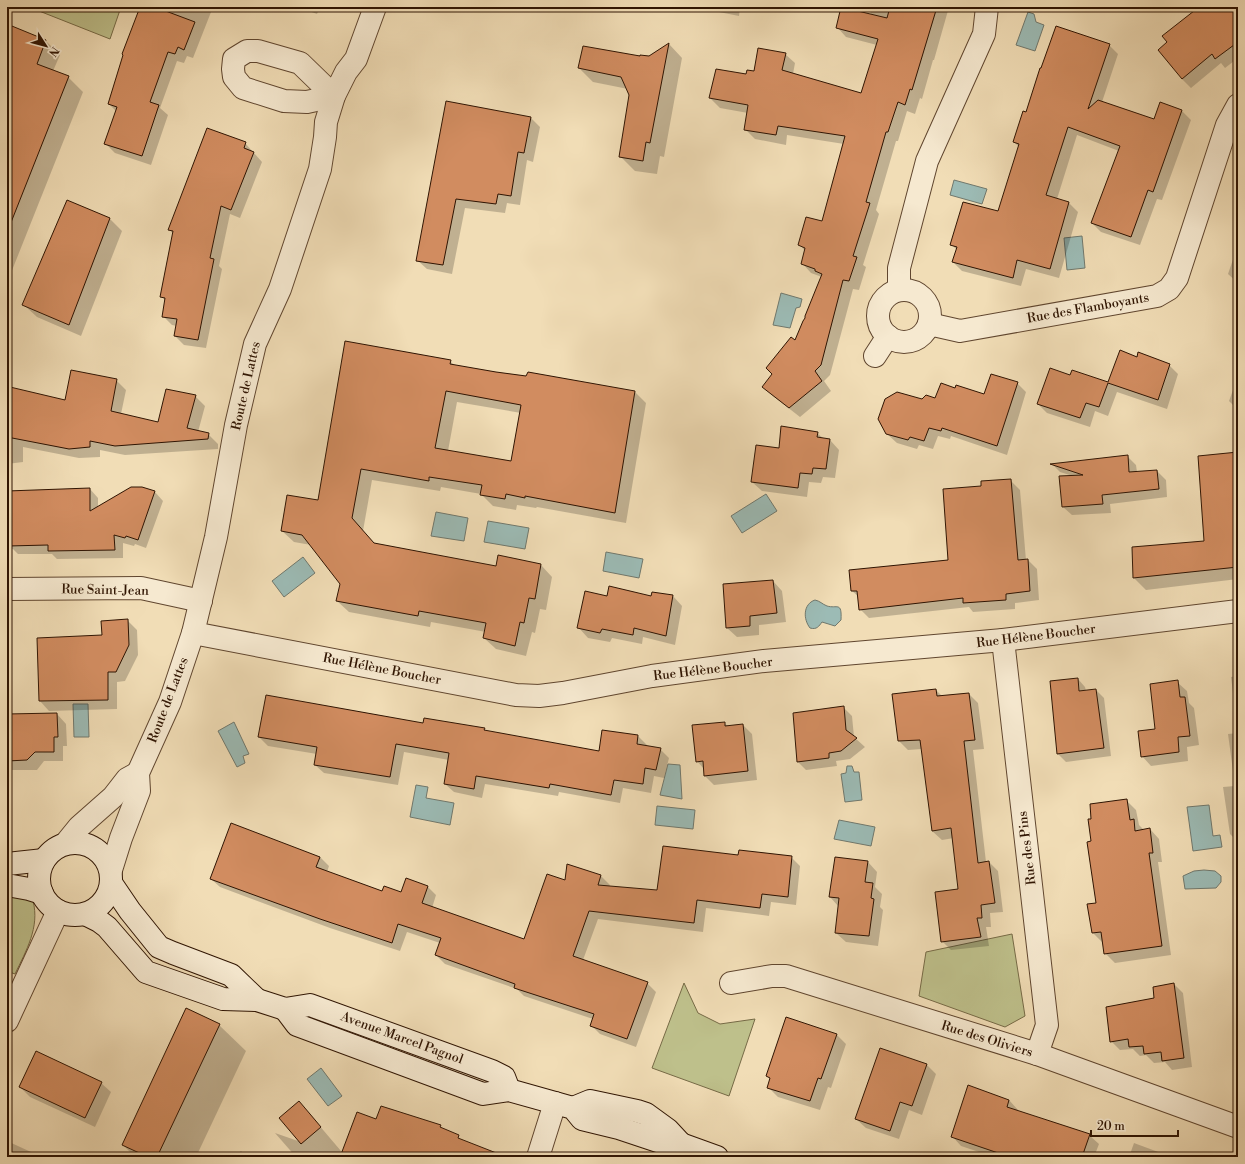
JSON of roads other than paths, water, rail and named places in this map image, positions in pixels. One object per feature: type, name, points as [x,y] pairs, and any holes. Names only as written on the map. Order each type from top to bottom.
[{"type":"street","name":"Route de Lattes","points":[[138,773],[170,702],[194,633],[216,537],[236,425],[254,344],[280,289],[320,169],[326,122],[334,96],[346,72],[356,59],[375,7]]},
{"type":"street","points":[[899,290],[899,268],[928,161],[984,34],[987,7]]},
{"type":"street","name":"Rue des Flamboyants","points":[[929,324],[960,331],[1157,296],[1169,290],[1177,278],[1227,125],[1238,105]]},
{"type":"street","points":[[899,290],[910,290],[920,295],[927,303],[930,313],[929,324],[923,334],[912,341],[900,342],[888,336],[881,328],[878,317],[881,305],[888,295],[899,290]]},
{"type":"street","points":[[875,356],[888,336]]},
{"type":"street","name":"Rue Saint-Jean","points":[[7,589],[141,588],[202,601]]},
{"type":"street","name":"Rue Hélène Boucher","points":[[194,633],[516,696],[539,696],[563,693],[652,676],[764,661],[1003,640],[1238,611]]},
{"type":"street","name":"Rue des Pins","points":[[1003,640],[1048,1025],[1037,1054]]},
{"type":"street","points":[[66,843],[79,827],[113,797],[127,779],[138,773],[139,791],[121,838],[108,893],[103,902],[95,909],[85,914],[66,914],[58,911],[48,903],[42,893],[39,882],[40,871],[44,860],[57,847],[66,843],[77,842],[88,845],[98,851],[106,859],[111,876]]},
{"type":"street","points":[[7,864],[44,860]]},
{"type":"street","name":"Avenue Marcel Pagnol","points":[[111,876],[130,912],[159,947],[231,975],[257,1000]]},
{"type":"street","points":[[7,885],[42,893]]},
{"type":"street","points":[[7,1021],[58,911]]},
{"type":"street","name":"Avenue Marcel Pagnol","points":[[85,914],[107,927],[146,972],[223,999],[257,1000],[285,1009],[297,1025],[483,1094],[509,1090],[564,1105]]},
{"type":"street","name":"Rue des Oliviers","points":[[731,983],[772,976],[786,976],[1037,1054],[1238,1127]]},
{"type":"street","points":[[538,1157],[564,1105],[590,1101],[646,1114],[668,1130],[681,1144],[718,1157]]},
{"type":"water","points":[[1028,12],[1034,14],[1036,22],[1044,25],[1035,51],[1016,45]]},
{"type":"water","points":[[954,180],[987,189],[982,204],[950,195]]},
{"type":"water","points":[[1082,236],[1085,268],[1067,270],[1064,238]]},
{"type":"water","points":[[781,293],[802,299],[800,307],[796,308],[790,328],[773,325]]},
{"type":"water","points":[[766,494],[777,511],[742,533],[731,516]]},
{"type":"water","points":[[436,512],[468,518],[464,541],[431,536]]},
{"type":"water","points":[[488,521],[529,528],[525,549],[484,542]]},
{"type":"water","points":[[606,552],[643,559],[639,578],[603,571]]},
{"type":"water","points":[[303,557],[315,573],[284,597],[272,581]]},
{"type":"water","points":[[815,600],[827,606],[840,608],[841,620],[835,626],[822,622],[816,628],[810,628],[806,620],[805,612],[808,605]]},
{"type":"water","points":[[73,704],[88,704],[89,737],[74,737]]},
{"type":"water","points":[[234,722],[249,754],[243,756],[245,763],[237,767],[218,731]]},
{"type":"water","points":[[668,764],[680,765],[682,799],[660,795]]},
{"type":"water","points":[[847,766],[852,766],[854,772],[859,772],[862,800],[845,802],[841,774],[846,773]]},
{"type":"water","points":[[416,785],[428,787],[426,798],[454,803],[450,825],[410,817]]},
{"type":"water","points":[[1209,805],[1213,836],[1220,835],[1222,847],[1193,851],[1187,807]]},
{"type":"water","points":[[657,806],[695,810],[693,829],[655,825]]},
{"type":"water","points":[[839,820],[875,827],[871,846],[834,839]]},
{"type":"water","points":[[1194,871],[1215,871],[1221,876],[1221,882],[1216,888],[1185,889],[1183,876]]},
{"type":"water","points":[[321,1068],[342,1096],[328,1106],[307,1079]]}]
